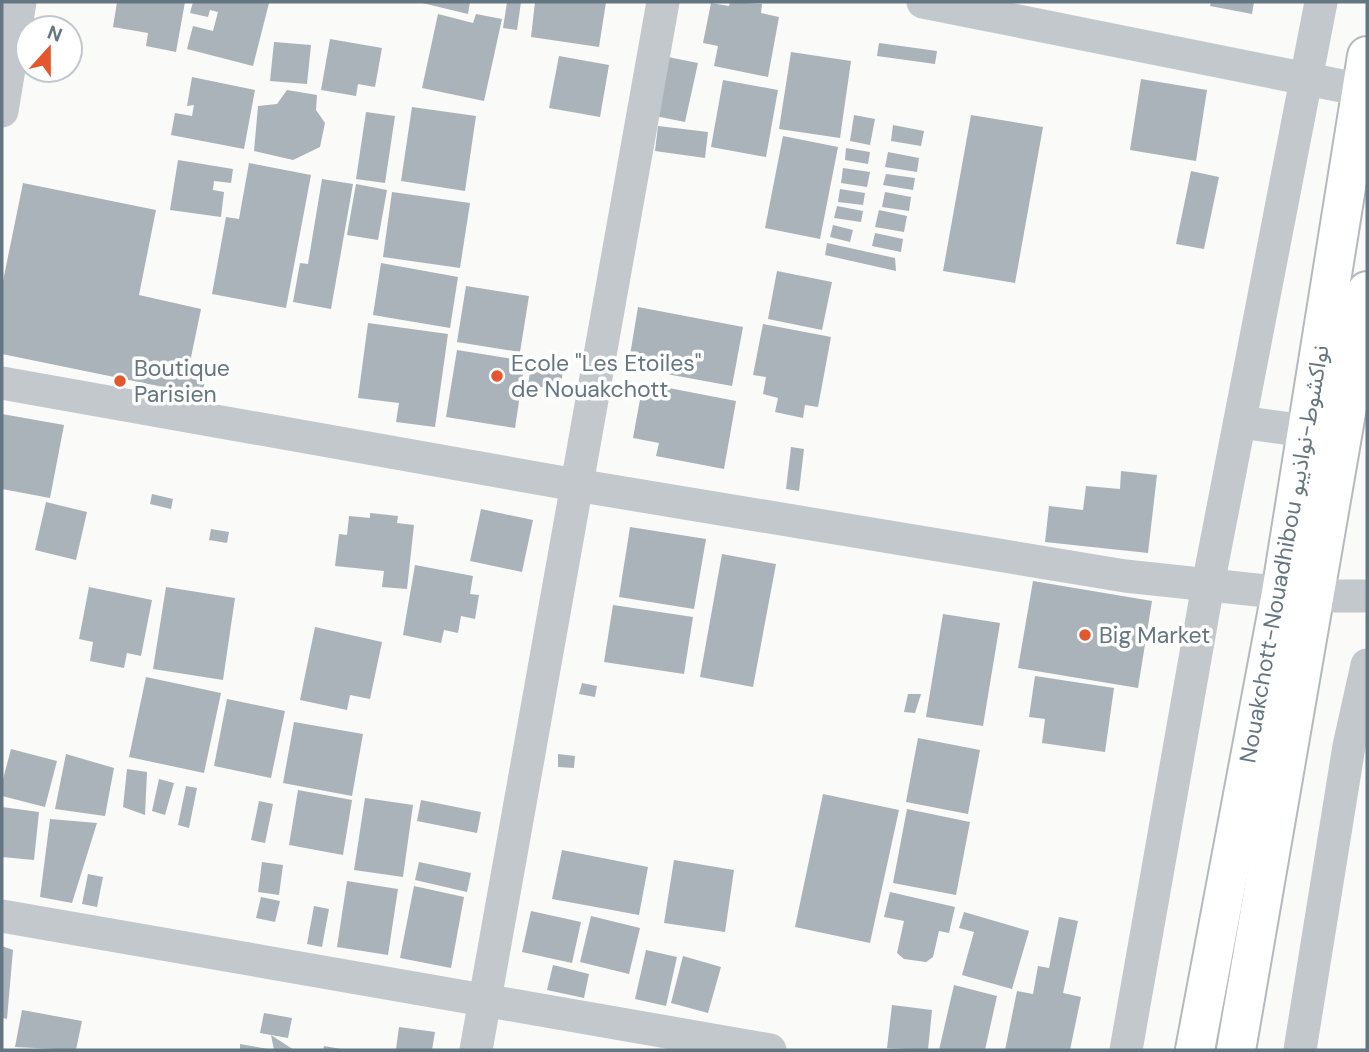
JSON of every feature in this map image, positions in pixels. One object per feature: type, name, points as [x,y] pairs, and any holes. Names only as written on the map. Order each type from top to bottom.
[{"type":"highway","name":"Nouakchott-Nouadhibou نواكشوط-نواذيبو","points":[[1236,1050],[1297,595],[1306,431],[1365,79]]},
{"type":"highway","name":"Nouakchott-Nouadhibou نواكشوط-نواذيبو","points":[[1195,1050],[1367,291]]},
{"type":"street","points":[[2,111],[20,2]]},
{"type":"street","points":[[477,1050],[663,2]]},
{"type":"street","points":[[923,2],[1308,80],[1365,79]]},
{"type":"street","points":[[1126,1050],[1208,585],[1321,2]]},
{"type":"street","points":[[2,383],[576,485],[1125,576],[1297,595],[1367,596]]},
{"type":"street","points":[[1240,422],[1306,431]]},
{"type":"street","points":[[1300,1050],[1349,746],[1367,665]]},
{"type":"street","points":[[2,916],[769,1050]]},
{"type":"building","points":[[117,2],[185,2],[176,52],[146,46],[148,33],[113,27]]},
{"type":"building","points":[[193,2],[269,3],[253,66],[187,49],[193,26],[213,31],[218,12],[210,10],[208,17],[190,13]]},
{"type":"building","points":[[418,2],[470,2],[468,14]]},
{"type":"building","points":[[507,2],[521,2],[517,30],[503,28]]},
{"type":"building","points":[[535,2],[606,2],[599,47],[531,37]]},
{"type":"building","points":[[730,2],[762,4],[761,13],[779,17],[768,77],[714,66],[718,46],[703,43],[711,3],[729,6]]},
{"type":"building","points":[[1211,2],[1254,2],[1252,14],[1210,6]]},
{"type":"building","points":[[438,14],[473,23],[476,14],[502,19],[484,101],[422,88]]},
{"type":"building","points":[[330,39],[382,48],[375,87],[358,84],[356,96],[321,90]]},
{"type":"building","points":[[274,42],[311,45],[307,84],[270,81]]},
{"type":"building","points":[[879,43],[937,51],[935,64],[877,56]]},
{"type":"building","points":[[791,52],[851,61],[840,138],[779,129]]},
{"type":"building","points":[[559,56],[609,65],[600,117],[549,108]]},
{"type":"building","points":[[668,57],[698,63],[685,122],[655,116]]},
{"type":"building","points":[[192,77],[255,90],[244,149],[171,135],[175,113],[192,116],[194,105],[187,106]]},
{"type":"building","points":[[1141,79],[1207,90],[1196,161],[1130,150]]},
{"type":"building","points":[[723,80],[778,90],[766,157],[711,147]]},
{"type":"building","points":[[287,90],[317,95],[316,110],[325,123],[320,147],[293,160],[254,151],[258,106],[277,104]]},
{"type":"building","points":[[412,107],[476,116],[465,191],[401,181]]},
{"type":"building","points":[[366,112],[395,116],[385,183],[356,179]]},
{"type":"building","points":[[854,115],[875,119],[870,145],[850,141]]},
{"type":"building","points":[[971,115],[1043,127],[1015,283],[943,271]]},
{"type":"building","points":[[893,125],[924,131],[921,146],[891,141]]},
{"type":"building","points":[[658,126],[708,132],[705,158],[655,151]]},
{"type":"building","points":[[783,136],[838,147],[820,239],[765,228]]},
{"type":"building","points":[[846,148],[870,152],[868,164],[845,160]]},
{"type":"building","points":[[888,152],[919,158],[917,172],[885,167]]},
{"type":"building","points":[[178,160],[233,169],[231,183],[214,181],[213,190],[224,192],[221,217],[170,210]]},
{"type":"building","points":[[249,163],[311,175],[286,308],[212,294],[226,217],[239,219]]},
{"type":"building","points":[[843,168],[870,172],[867,187],[841,183]]},
{"type":"building","points":[[1191,171],[1219,177],[1204,249],[1176,244]]},
{"type":"building","points":[[886,174],[915,178],[913,190],[883,185]]},
{"type":"building","points":[[322,179],[353,184],[331,309],[293,302],[300,263],[308,264]]},
{"type":"building","points":[[23,183],[156,210],[139,295],[201,309],[189,367],[207,371],[202,395],[2,354],[2,286]]},
{"type":"building","points":[[356,184],[387,190],[378,240],[347,235]]},
{"type":"building","points":[[840,189],[865,193],[863,205],[838,202]]},
{"type":"building","points":[[392,192],[470,203],[460,268],[383,257]]},
{"type":"building","points":[[885,192],[911,197],[909,211],[882,207]]},
{"type":"building","points":[[837,206],[863,211],[861,222],[834,218]]},
{"type":"building","points":[[879,210],[907,216],[904,232],[875,227]]},
{"type":"building","points":[[833,225],[853,230],[850,242],[830,237]]},
{"type":"building","points":[[875,233],[903,239],[901,252],[872,246]]},
{"type":"building","points":[[827,243],[895,258],[896,271],[825,255]]},
{"type":"building","points":[[381,263],[458,277],[450,328],[373,315]]},
{"type":"building","points":[[777,271],[832,282],[822,330],[768,319]]},
{"type":"building","points":[[466,286],[529,296],[520,352],[457,342]]},
{"type":"building","points":[[638,307],[743,327],[732,386],[628,367]]},
{"type":"building","points":[[368,323],[448,334],[435,427],[396,422],[399,403],[358,398]]},
{"type":"building","points":[[763,324],[831,337],[818,407],[805,405],[803,418],[775,412],[778,398],[763,394],[766,377],[753,375]]},
{"type":"building","points":[[457,350],[525,361],[515,428],[446,417]]},
{"type":"building","points":[[532,359],[564,364],[560,390],[528,385]]},
{"type":"building","points":[[643,383],[736,401],[724,469],[656,456],[659,443],[633,438]]},
{"type":"building","points":[[2,414],[64,425],[50,498],[2,489]]},
{"type":"building","points":[[791,447],[804,449],[799,491],[786,489]]},
{"type":"building","points":[[1121,471],[1157,475],[1148,553],[1045,542],[1049,506],[1083,510],[1086,486],[1120,489]]},
{"type":"building","points":[[152,494],[173,499],[171,509],[150,504]]},
{"type":"building","points":[[46,502],[87,512],[76,560],[35,550]]},
{"type":"building","points":[[481,509],[533,520],[522,572],[470,561]]},
{"type":"building","points":[[370,513],[398,516],[397,523],[414,525],[407,589],[382,587],[384,571],[335,566],[339,534],[347,535],[349,516],[370,518]]},
{"type":"building","points":[[630,527],[706,539],[694,609],[619,597]]},
{"type":"building","points":[[211,529],[229,532],[227,543],[209,540]]},
{"type":"building","points":[[722,554],[776,564],[753,687],[700,677]]},
{"type":"building","points":[[415,565],[473,576],[470,594],[479,595],[475,619],[461,616],[458,633],[444,630],[441,643],[403,635]]},
{"type":"building","name":"Big Market","points":[[1033,581],[1152,601],[1138,688],[1018,668]]},
{"type":"building","points":[[89,587],[152,600],[141,656],[127,653],[124,668],[90,661],[93,642],[79,639]]},
{"type":"building","points":[[166,587],[235,598],[223,680],[153,669]]},
{"type":"building","points":[[613,605],[693,617],[684,674],[604,662]]},
{"type":"building","points":[[943,614],[1000,623],[983,726],[926,717]]},
{"type":"building","points":[[315,627],[382,642],[370,699],[350,695],[347,710],[300,700]]},
{"type":"building","points":[[1035,676],[1114,688],[1105,752],[1042,743],[1045,719],[1029,717]]},
{"type":"building","points":[[146,677],[221,693],[204,773],[129,757]]},
{"type":"building","points":[[582,683],[597,686],[595,697],[579,694]]},
{"type":"building","points":[[908,694],[921,694],[915,713],[904,712]]},
{"type":"building","points":[[227,699],[285,711],[271,778],[214,766]]},
{"type":"building","points":[[294,722],[363,734],[352,796],[283,783]]},
{"type":"building","points":[[918,738],[980,750],[968,814],[906,802]]},
{"type":"building","points":[[11,749],[57,761],[45,807],[2,796],[2,783]]},
{"type":"building","points":[[66,754],[114,768],[105,816],[55,809]]},
{"type":"building","points":[[558,754],[575,756],[574,768],[558,767]]},
{"type":"building","points":[[127,769],[147,772],[145,815],[123,807]]},
{"type":"building","points":[[159,779],[174,783],[165,815],[152,811]]},
{"type":"building","points":[[186,786],[197,788],[189,828],[178,825]]},
{"type":"building","points":[[298,790],[352,800],[343,855],[289,845]]},
{"type":"building","points":[[823,794],[899,810],[870,943],[795,927]]},
{"type":"building","points":[[365,798],[413,805],[403,877],[354,870]]},
{"type":"building","points":[[421,800],[481,812],[477,833],[417,821]]},
{"type":"building","points":[[259,801],[273,804],[265,843],[251,840]]},
{"type":"building","points":[[2,807],[39,812],[34,860],[2,857]]},
{"type":"building","points":[[907,809],[970,822],[956,895],[893,883]]},
{"type":"building","points":[[50,819],[97,823],[72,903],[40,897]]},
{"type":"building","points":[[562,850],[648,867],[639,915],[552,899]]},
{"type":"building","points":[[674,860],[734,870],[725,932],[664,923]]},
{"type":"building","points":[[262,862],[283,865],[279,895],[258,892]]},
{"type":"building","points":[[419,862],[471,873],[467,892],[415,880]]},
{"type":"building","points":[[88,874],[103,877],[97,907],[82,904]]},
{"type":"building","points":[[347,881],[398,889],[388,955],[337,947]]},
{"type":"building","points":[[414,886],[464,897],[451,968],[400,958]]},
{"type":"building","points":[[890,892],[955,907],[949,933],[939,931],[933,957],[926,962],[904,959],[897,953],[904,921],[884,917]]},
{"type":"building","points":[[261,897],[280,901],[275,922],[256,918]]},
{"type":"building","points":[[314,906],[329,909],[322,947],[307,944]]},
{"type":"building","points":[[531,911],[581,922],[572,963],[522,952]]},
{"type":"building","points":[[964,912],[1029,931],[1012,989],[962,975],[974,932],[959,928]]},
{"type":"building","points":[[591,916],[640,928],[629,974],[580,962]]},
{"type":"building","points":[[1059,917],[1078,921],[1063,993],[1081,997],[1070,1050],[1005,1050],[1017,991],[1033,994],[1038,966],[1049,968]]},
{"type":"building","points":[[2,946],[13,950],[7,1019],[2,1018]]},
{"type":"building","points":[[646,950],[677,957],[666,1006],[635,999]]},
{"type":"building","points":[[683,956],[721,967],[708,1013],[671,1003]]},
{"type":"building","points":[[553,965],[589,974],[584,998],[547,990]]},
{"type":"building","points":[[954,985],[997,996],[985,1050],[939,1050]]},
{"type":"building","points":[[892,1005],[932,1010],[928,1050],[887,1048]]},
{"type":"building","points":[[22,1010],[82,1021],[76,1050],[15,1047]]},
{"type":"building","points":[[264,1013],[292,1018],[288,1038],[260,1033]]},
{"type":"building","points":[[399,1027],[435,1032],[432,1050],[396,1049]]},
{"type":"building","points":[[271,1035],[294,1050],[274,1050]]},
{"type":"building","points":[[240,1044],[268,1049],[268,1050],[240,1050]]},
{"type":"building","points":[[324,1046],[341,1049],[341,1050],[323,1050]]},
{"type":"place","name":"Ecole \"Les Etoiles\" de Nouakchott","points":[[497,376]]},
{"type":"place","name":"Boutique Parisien","points":[[120,381]]},
{"type":"place","name":"Big Market","points":[[1085,635]]}]
